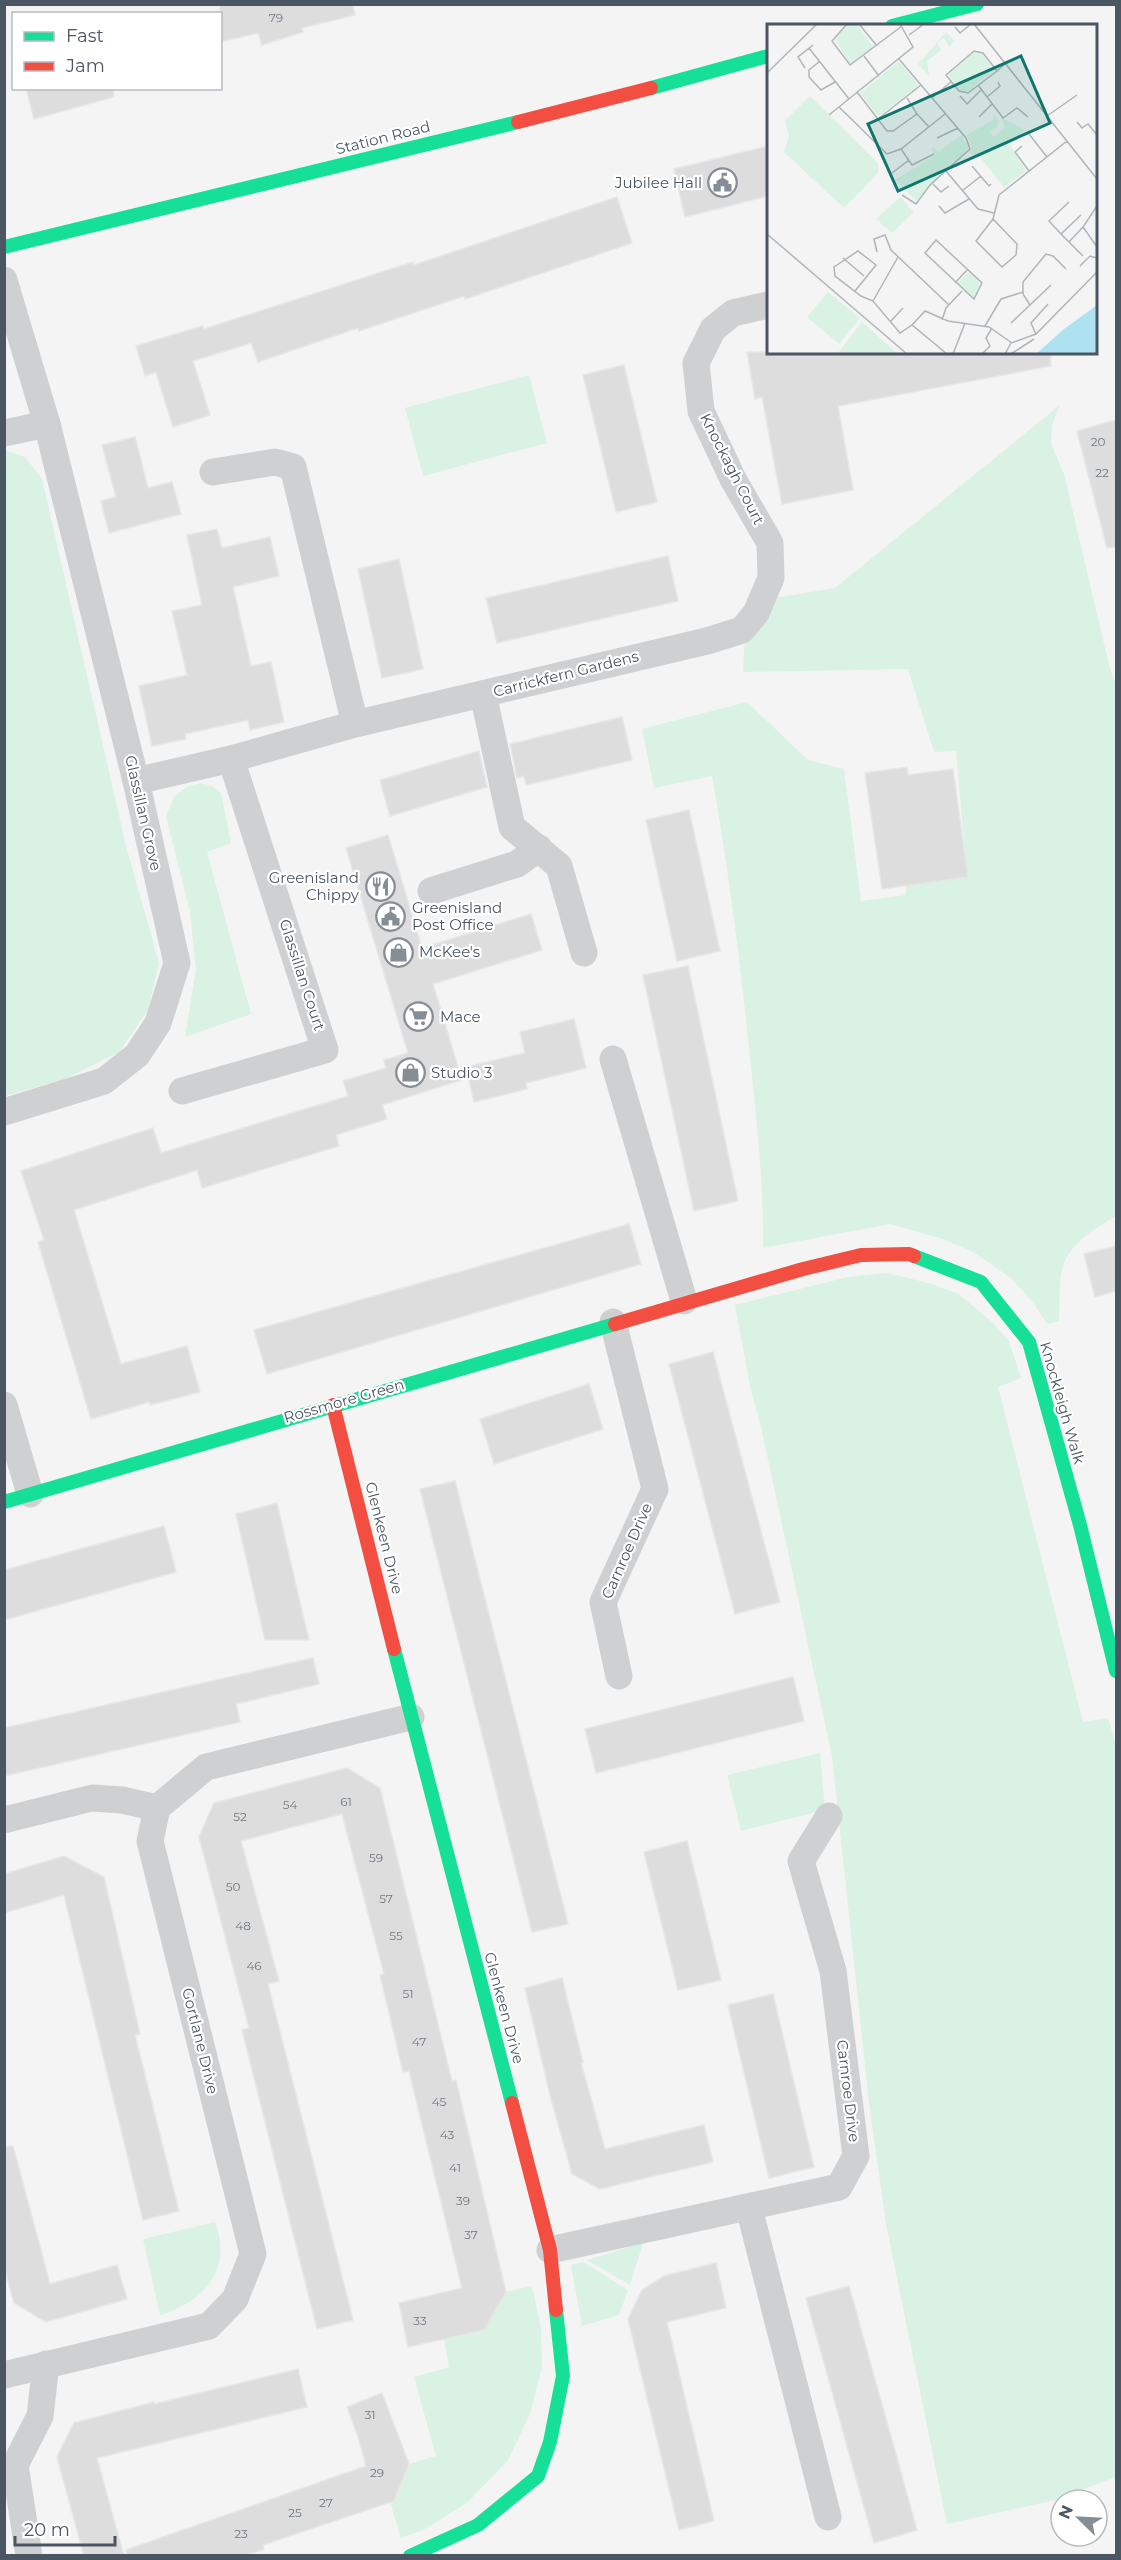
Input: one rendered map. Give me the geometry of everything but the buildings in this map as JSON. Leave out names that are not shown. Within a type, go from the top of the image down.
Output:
[{"type":"street","points":[[900,24],[977,4]]},
{"type":"street","name":"Station Road","points":[[4,247],[578,107],[767,56]]},
{"type":"street","name":"Glassillan Grove","points":[[4,280],[47,424],[136,782],[177,963],[158,1023],[137,1055],[104,1081],[4,1112]]},
{"type":"street","name":"Knockagh Court","points":[[761,600],[771,578],[770,543],[734,479],[701,411],[696,363],[713,329],[733,313],[767,304]]},
{"type":"street","points":[[4,433],[47,424]]},
{"type":"street","points":[[213,472],[275,462],[293,467],[355,724]]},
{"type":"street","name":"Carrickfern Gardens","points":[[136,782],[231,759],[355,724],[707,641],[742,630],[756,613],[761,600]]},
{"type":"street","points":[[483,694],[512,827],[559,866],[584,953]]},
{"type":"street","name":"Glassillan Court","points":[[182,1091],[325,1050],[231,759]]},
{"type":"street","points":[[431,891],[517,864],[539,848]]},
{"type":"street","points":[[613,1059],[684,1301]]},
{"type":"street","name":"Knockleigh Walk","points":[[684,1301],[861,1255],[909,1254],[981,1282],[1029,1342],[1080,1526],[1116,1671]]},
{"type":"street","name":"Rossmore Green","points":[[4,1502],[684,1301]]},
{"type":"street","name":"Carnroe Drive","points":[[613,1322],[655,1489],[603,1602],[619,1676]]},
{"type":"street","points":[[4,1405],[30,1494]]},
{"type":"street","name":"Glenkeen Drive","points":[[333,1405],[411,1717],[550,2250],[563,2376],[550,2442],[538,2476],[478,2525],[410,2556]]},
{"type":"street","points":[[4,1820],[92,1798],[122,1800],[158,1808],[206,1767],[411,1717]]},
{"type":"street","name":"Gortlane Drive","points":[[4,2375],[208,2326],[236,2299],[253,2254],[150,1841],[158,1808]]},
{"type":"street","name":"Carnroe Drive","points":[[550,2250],[839,2187],[856,2156],[833,1971],[801,1861],[829,1816]]},
{"type":"street","points":[[749,2208],[828,2517]]},
{"type":"street","points":[[29,2556],[15,2465],[40,2416],[46,2364]]},
{"type":"green space","points":[[529,375],[547,443],[423,476],[405,408]]},
{"type":"green space","points":[[1060,405],[1052,425],[1051,444],[1064,474],[1109,665],[1116,685],[1116,1216],[1084,1238],[1068,1255],[1062,1270],[1059,1321],[1047,1324],[1032,1301],[1011,1278],[973,1252],[943,1239],[890,1224],[763,1248],[760,1157],[747,1029],[739,956],[712,776],[654,788],[642,729],[747,702],[808,760],[844,769],[861,901],[906,895],[906,886],[967,877],[956,751],[934,752],[908,669],[743,672],[745,636],[774,598],[835,588]]},
{"type":"green space","points":[[5,450],[25,457],[42,479],[126,846],[159,963],[148,1010],[119,1052],[65,1079],[5,1096]]},
{"type":"green space","points":[[200,783],[212,786],[221,793],[231,843],[207,852],[251,1014],[185,1037],[196,970],[190,912],[166,816],[174,797],[187,787]]},
{"type":"green space","points":[[886,1273],[929,1283],[959,1294],[992,1322],[1009,1341],[1021,1378],[998,1387],[1083,1722],[1108,1718],[1116,1746],[1116,2477],[1087,2488],[1049,2488],[1049,2501],[947,2524],[886,2224],[869,2103],[832,1756],[761,1427],[750,1386],[735,1305],[848,1277]]},
{"type":"green space","points":[[820,1753],[825,1810],[741,1831],[727,1775]]},
{"type":"green space","points":[[215,2222],[220,2239],[220,2255],[211,2281],[190,2302],[160,2315],[143,2239]]},
{"type":"green space","points":[[643,2243],[630,2285],[587,2260]]},
{"type":"green space","points":[[583,2262],[628,2290],[619,2315],[582,2326],[571,2265]]},
{"type":"green space","points":[[532,2286],[541,2328],[542,2368],[530,2414],[508,2460],[467,2503],[423,2530],[401,2538],[390,2502],[394,2501],[409,2464],[436,2456],[414,2377],[449,2367],[444,2339],[484,2330],[506,2292]]},
{"type":"traffic: fast","points":[[900,24],[977,4]]},
{"type":"traffic: fast","points":[[651,88],[767,56]]},
{"type":"traffic: fast","points":[[4,247],[518,122]]},
{"type":"traffic: fast","points":[[914,1256],[981,1282],[1029,1342],[1080,1525],[1116,1671]]},
{"type":"traffic: fast","points":[[4,1502],[615,1324]]},
{"type":"traffic: fast","points":[[394,1649],[512,2103]]},
{"type":"traffic: fast","points":[[410,2556],[478,2525],[538,2476],[550,2442],[563,2376],[556,2310]]},
{"type":"traffic: jam","points":[[518,122],[651,88]]},
{"type":"traffic: jam","points":[[615,1324],[803,1269],[861,1255],[909,1254],[914,1256]]},
{"type":"traffic: jam","points":[[333,1405],[394,1649]]},
{"type":"traffic: jam","points":[[512,2103],[550,2250],[556,2310]]},
{"type":"place","name":"Jubilee Hall","points":[[723,183]]},
{"type":"place","name":"Greenisland Chippy","points":[[380,887]]},
{"type":"place","name":"Greenisland Post Office","points":[[391,917]]},
{"type":"place","name":"McKee's","points":[[398,952]]},
{"type":"place","name":"Mace","points":[[419,1017]]},
{"type":"place","name":"Studio 3","points":[[410,1073]]}]
